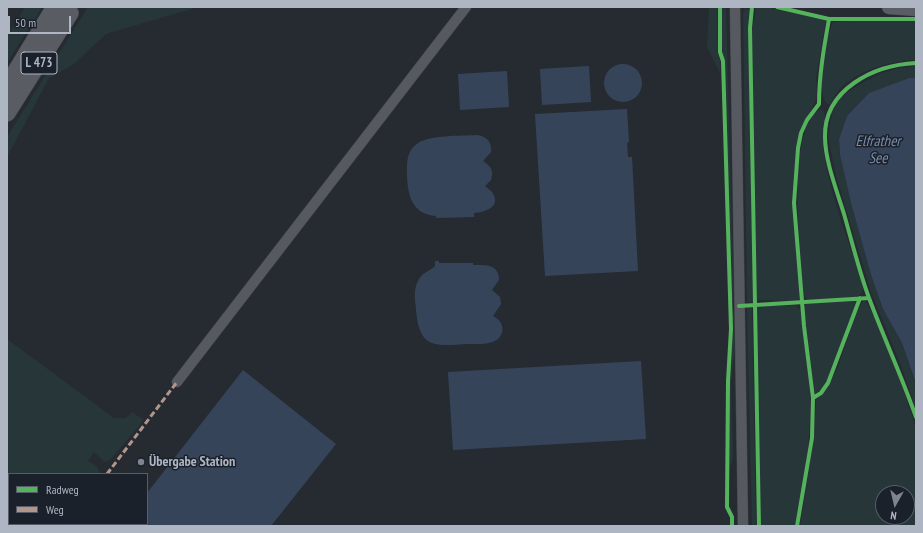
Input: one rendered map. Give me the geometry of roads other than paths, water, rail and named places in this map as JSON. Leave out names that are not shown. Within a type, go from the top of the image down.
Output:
[{"type":"highway","name":"L 473","points":[[7,86],[63,10]]},
{"type":"highway","name":"L 473","points":[[7,113],[63,10]]},
{"type":"main road","points":[[889,7],[916,9]]},
{"type":"street","points":[[177,382],[466,7]]},
{"type":"street","points":[[735,7],[743,526]]},
{"type":"water","points":[[619,64],[627,64],[634,67],[639,72],[642,83],[639,94],[634,99],[627,102],[619,102],[612,99],[607,94],[604,87],[604,79],[607,72],[612,67]]},
{"type":"water","points":[[589,66],[591,102],[542,105],[540,69]]},
{"type":"water","points":[[507,71],[509,107],[460,110],[458,74]]},
{"type":"water","name":"Elfrather See","points":[[909,78],[916,78],[916,384],[902,343],[883,309],[871,275],[851,203],[840,155],[839,139],[847,116],[869,93]]},
{"type":"water","points":[[627,109],[629,142],[627,143],[628,157],[632,157],[638,271],[545,276],[535,114]]},
{"type":"water","points":[[476,135],[486,138],[491,145],[491,152],[483,161],[492,171],[491,180],[485,186],[495,197],[494,205],[487,210],[474,213],[474,217],[436,218],[436,216],[421,212],[410,197],[407,162],[411,150],[423,140],[446,136]]},
{"type":"water","points":[[435,261],[439,261],[439,263],[473,263],[473,265],[491,266],[497,271],[499,280],[492,290],[500,297],[501,304],[493,316],[501,323],[503,330],[498,339],[484,344],[446,345],[430,342],[425,338],[421,332],[418,322],[415,290],[419,279],[422,275],[435,266]]},
{"type":"water","points":[[641,361],[646,439],[453,450],[448,372]]},
{"type":"water","points":[[243,370],[336,444],[271,526],[121,526],[148,525],[148,492]]},
{"type":"place","name":"Übergabe Station","points":[[141,462]]}]
